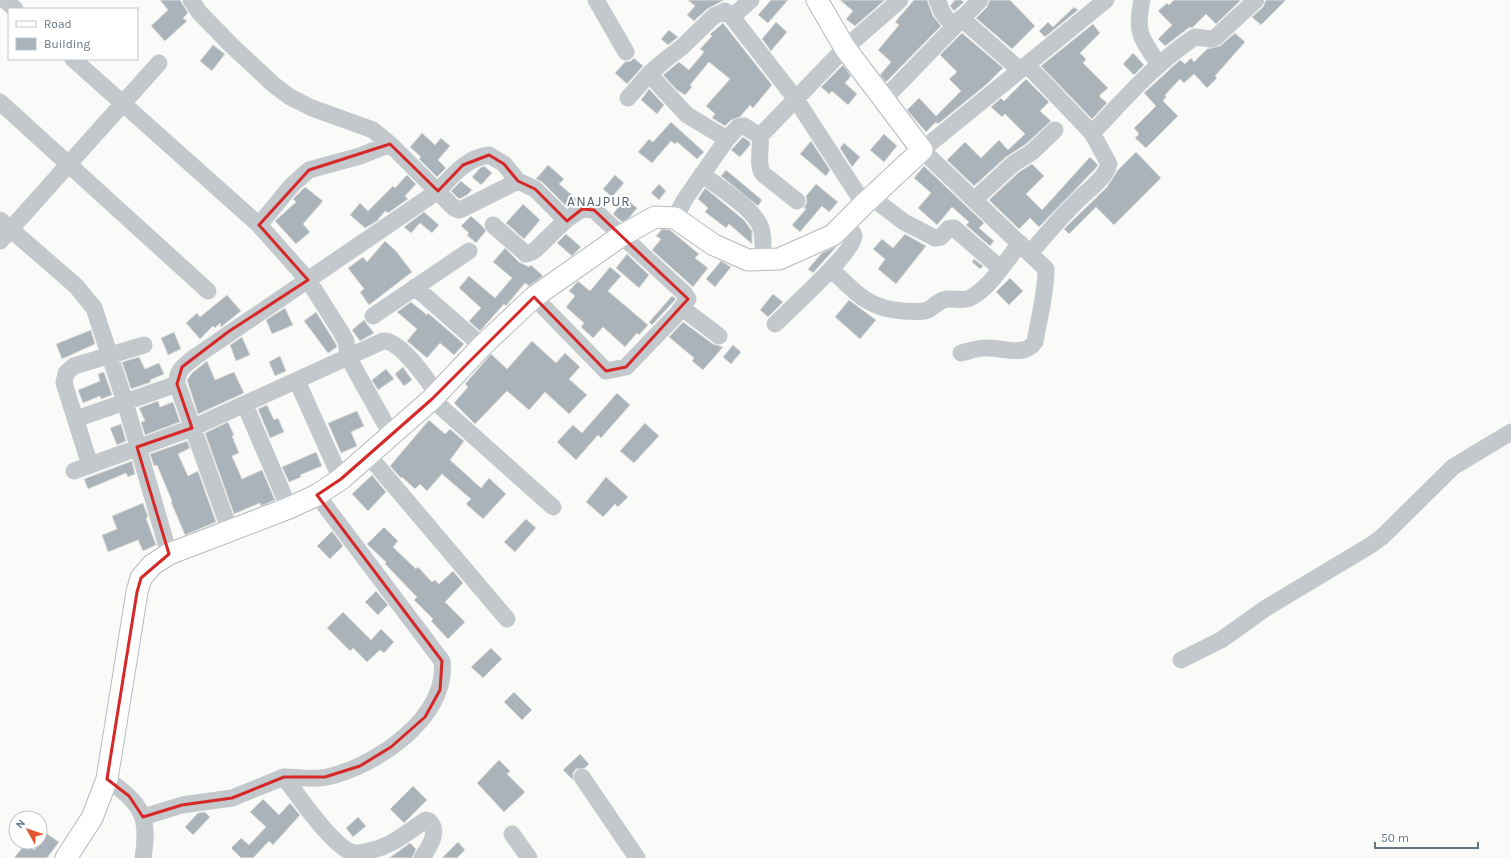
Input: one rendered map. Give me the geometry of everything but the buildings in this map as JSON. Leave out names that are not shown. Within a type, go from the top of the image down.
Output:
[{"type":"main road","points":[[66,858],[92,818],[107,779],[137,592],[141,578],[152,565],[169,554],[289,508],[317,495],[341,479],[435,396],[482,346],[534,297],[621,236],[655,217],[675,218],[714,245],[748,260],[779,259],[833,236],[868,200],[922,150],[845,48],[818,0]]},
{"type":"street","points":[[5,0],[14,8]]},
{"type":"street","points":[[191,0],[199,12],[231,45],[274,85],[290,97],[312,108],[382,137],[454,208],[459,210],[518,181]]},
{"type":"street","points":[[732,17],[751,0]]},
{"type":"street","points":[[760,136],[795,98],[845,48],[900,0]]},
{"type":"street","points":[[831,269],[862,297],[876,307],[886,310],[916,312],[927,310],[942,300],[950,298],[969,298],[981,291],[1000,268],[1025,248],[1108,170],[1109,164],[1092,133],[1023,67],[958,22],[945,16],[942,11],[942,7],[937,0]]},
{"type":"street","points":[[961,353],[987,347],[1020,351],[1032,346],[1035,342],[1042,312],[1046,284],[1046,269],[922,150],[1106,0]]},
{"type":"street","points":[[1142,0],[1138,18],[1140,35],[1159,65]]},
{"type":"street","points":[[1092,133],[1159,65],[1195,37],[1211,39],[1216,37],[1256,0]]},
{"type":"street","points":[[884,99],[926,57],[978,1]]},
{"type":"street","points":[[603,2],[626,52]]},
{"type":"street","points":[[628,98],[648,74],[714,16],[725,11],[732,17],[795,98],[868,200],[904,222],[935,238],[941,237],[948,229],[954,228],[1000,268]]},
{"type":"street","points":[[74,60],[259,225],[308,280],[344,337],[348,357],[391,434]]},
{"type":"street","points":[[159,63],[67,164],[3,230],[85,295],[94,308],[125,402],[169,554]]},
{"type":"street","points":[[648,74],[687,115],[727,139]]},
{"type":"street","points":[[0,102],[208,291]]},
{"type":"street","points":[[675,218],[685,199],[727,139],[738,128],[744,126],[760,136],[762,145],[760,169],[763,174],[797,201]]},
{"type":"street","points":[[974,200],[1012,164],[1032,152],[1054,130]]},
{"type":"street","points":[[259,225],[292,185],[309,170],[360,156],[382,137]]},
{"type":"street","points":[[230,531],[177,384],[176,377],[180,369],[228,332],[308,280],[438,191],[463,165],[481,156],[488,155],[504,164],[518,181],[535,189],[566,220]]},
{"type":"street","points":[[702,174],[744,206],[756,219],[761,228],[763,260]]},
{"type":"street","points":[[493,225],[526,254],[534,251],[566,220],[582,209],[590,208],[594,210],[685,294],[688,299],[682,308],[626,367],[606,371],[534,297]]},
{"type":"street","points":[[775,324],[831,269],[853,242],[854,235],[852,231],[844,224]]},
{"type":"street","points":[[373,316],[469,251]]},
{"type":"street","points":[[415,288],[482,346]]},
{"type":"street","points":[[682,308],[719,336]]},
{"type":"street","points":[[74,471],[192,428],[297,381],[373,344],[389,341],[401,349],[435,396],[552,507]]},
{"type":"street","points":[[90,465],[64,383],[66,373],[74,366],[144,345]]},
{"type":"street","points":[[297,381],[341,479]]},
{"type":"street","points":[[76,419],[177,384]]},
{"type":"street","points":[[245,405],[289,508]]},
{"type":"street","points":[[1181,660],[1221,640],[1266,608],[1371,546],[1453,467],[1511,432]]},
{"type":"street","points":[[368,455],[507,620]]},
{"type":"street","points":[[143,817],[182,805],[232,798],[284,778],[325,777],[360,766],[391,747],[425,717],[440,690],[444,674],[442,661],[317,495]]},
{"type":"street","points":[[582,777],[637,858]]},
{"type":"street","points":[[284,778],[328,834],[344,849],[355,854],[373,850],[392,842],[405,836],[426,820],[429,821],[434,828],[434,837],[422,858]]},
{"type":"street","points":[[107,779],[129,796],[141,811],[146,825],[143,858]]},
{"type":"street","points":[[512,834],[529,858]]},
{"type":"highlighted area","points":[[390,144],[438,191],[463,165],[489,155],[504,164],[518,181],[535,189],[567,221],[582,209],[594,210],[688,299],[626,367],[606,371],[534,297],[432,399],[341,479],[317,495],[442,661],[440,690],[425,717],[391,747],[360,766],[325,777],[284,777],[232,798],[182,805],[143,817],[129,796],[107,779],[137,592],[141,578],[169,554],[137,447],[192,428],[177,384],[182,367],[228,332],[308,280],[259,225],[309,170]]},
{"type":"district","name":"ANAJPUR","points":[[599,201]]}]
